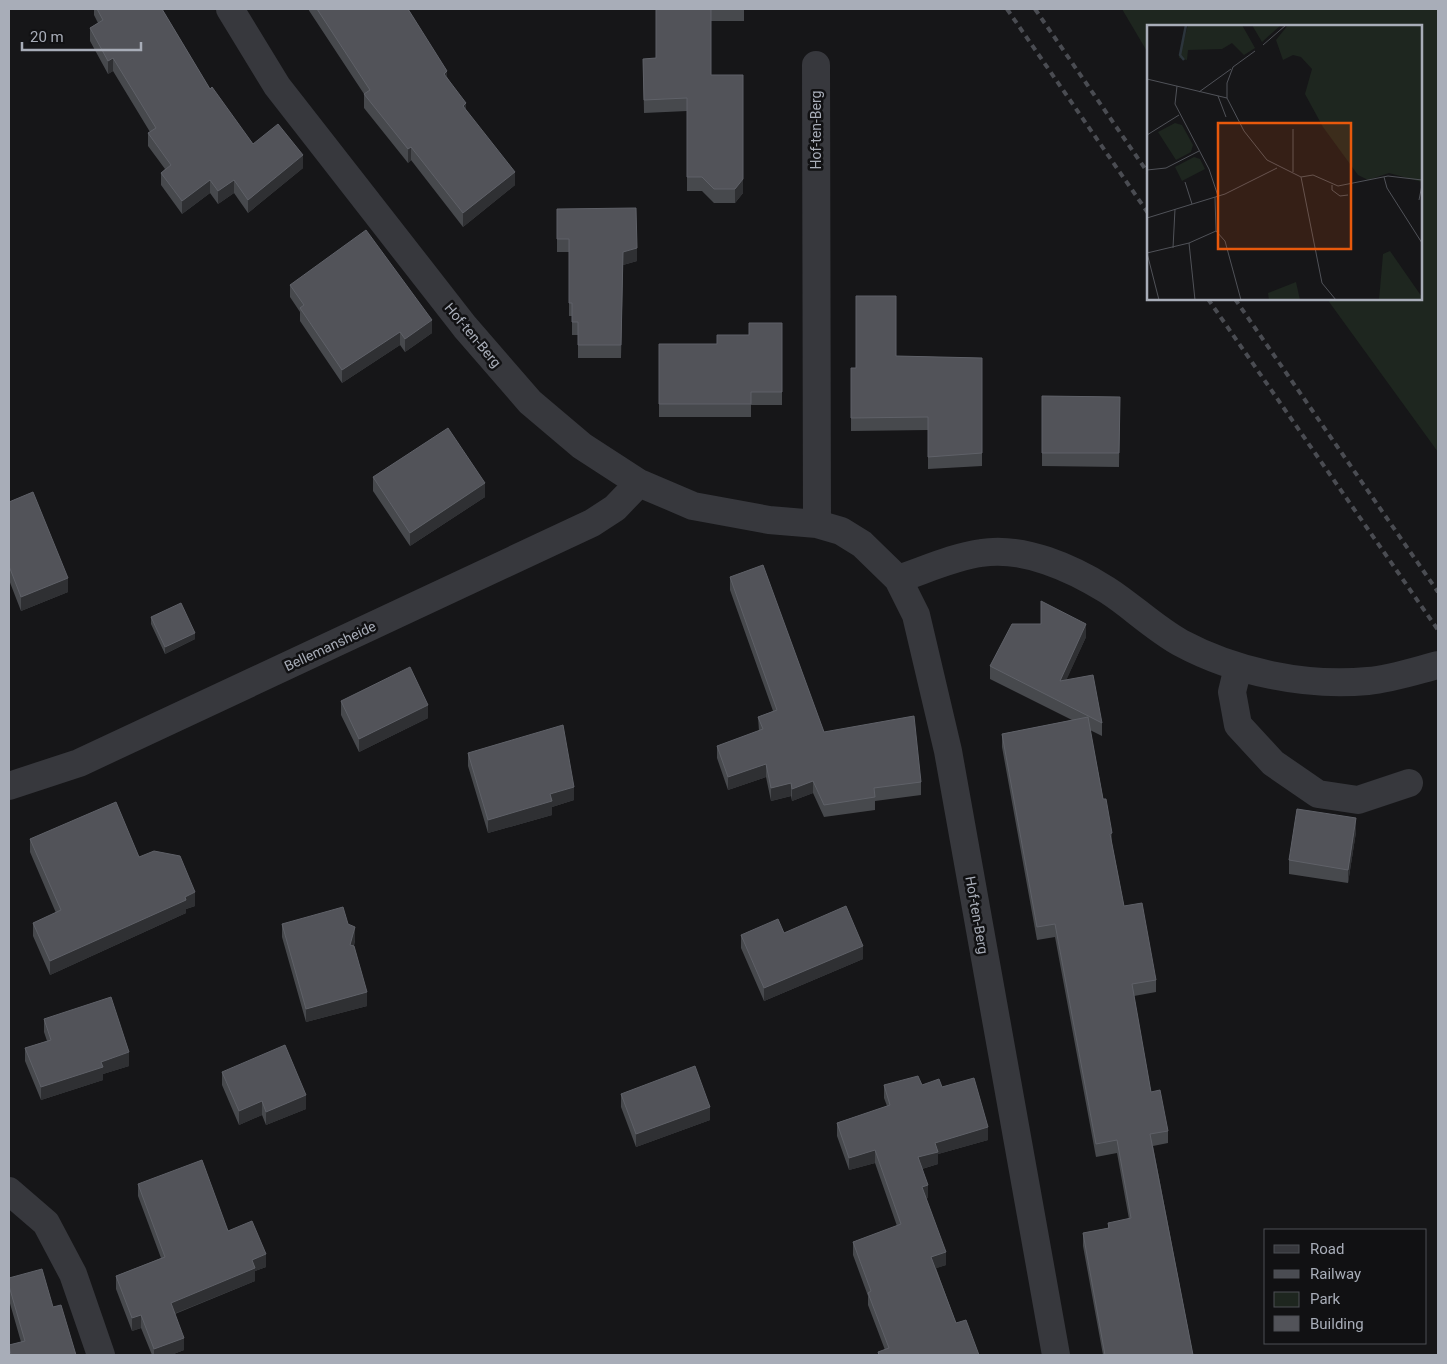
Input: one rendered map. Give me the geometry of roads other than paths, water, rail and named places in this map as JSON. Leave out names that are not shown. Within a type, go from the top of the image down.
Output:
[{"type":"street","name":"Hof-ten-Berg","points":[[230,9],[276,86],[465,327],[530,402],[582,446],[639,483],[693,506],[769,520],[817,524],[841,531],[862,544],[898,579],[916,615],[948,751],[1056,1355]]},
{"type":"street","name":"Hof-ten-Berg","points":[[816,65],[817,524]]},
{"type":"street","name":"Bellemansheide","points":[[9,786],[79,764],[592,523],[615,508],[639,483]]},
{"type":"street","points":[[898,579],[961,557],[982,552],[1003,552],[1031,557],[1077,573],[1108,590],[1181,643],[1238,666],[1298,680],[1368,681],[1438,666]]},
{"type":"street","points":[[1238,666],[1232,692],[1238,725],[1273,763],[1318,794],[1358,800],[1410,783]]},
{"type":"street","points":[[9,1191],[46,1224],[73,1274],[101,1355]]},
{"type":"railway","points":[[1007,9],[1147,212]]},
{"type":"railway","points":[[1035,9],[1147,172]]},
{"type":"railway","points":[[1209,300],[1438,630]]},
{"type":"railway","points":[[1236,300],[1438,592]]}]
